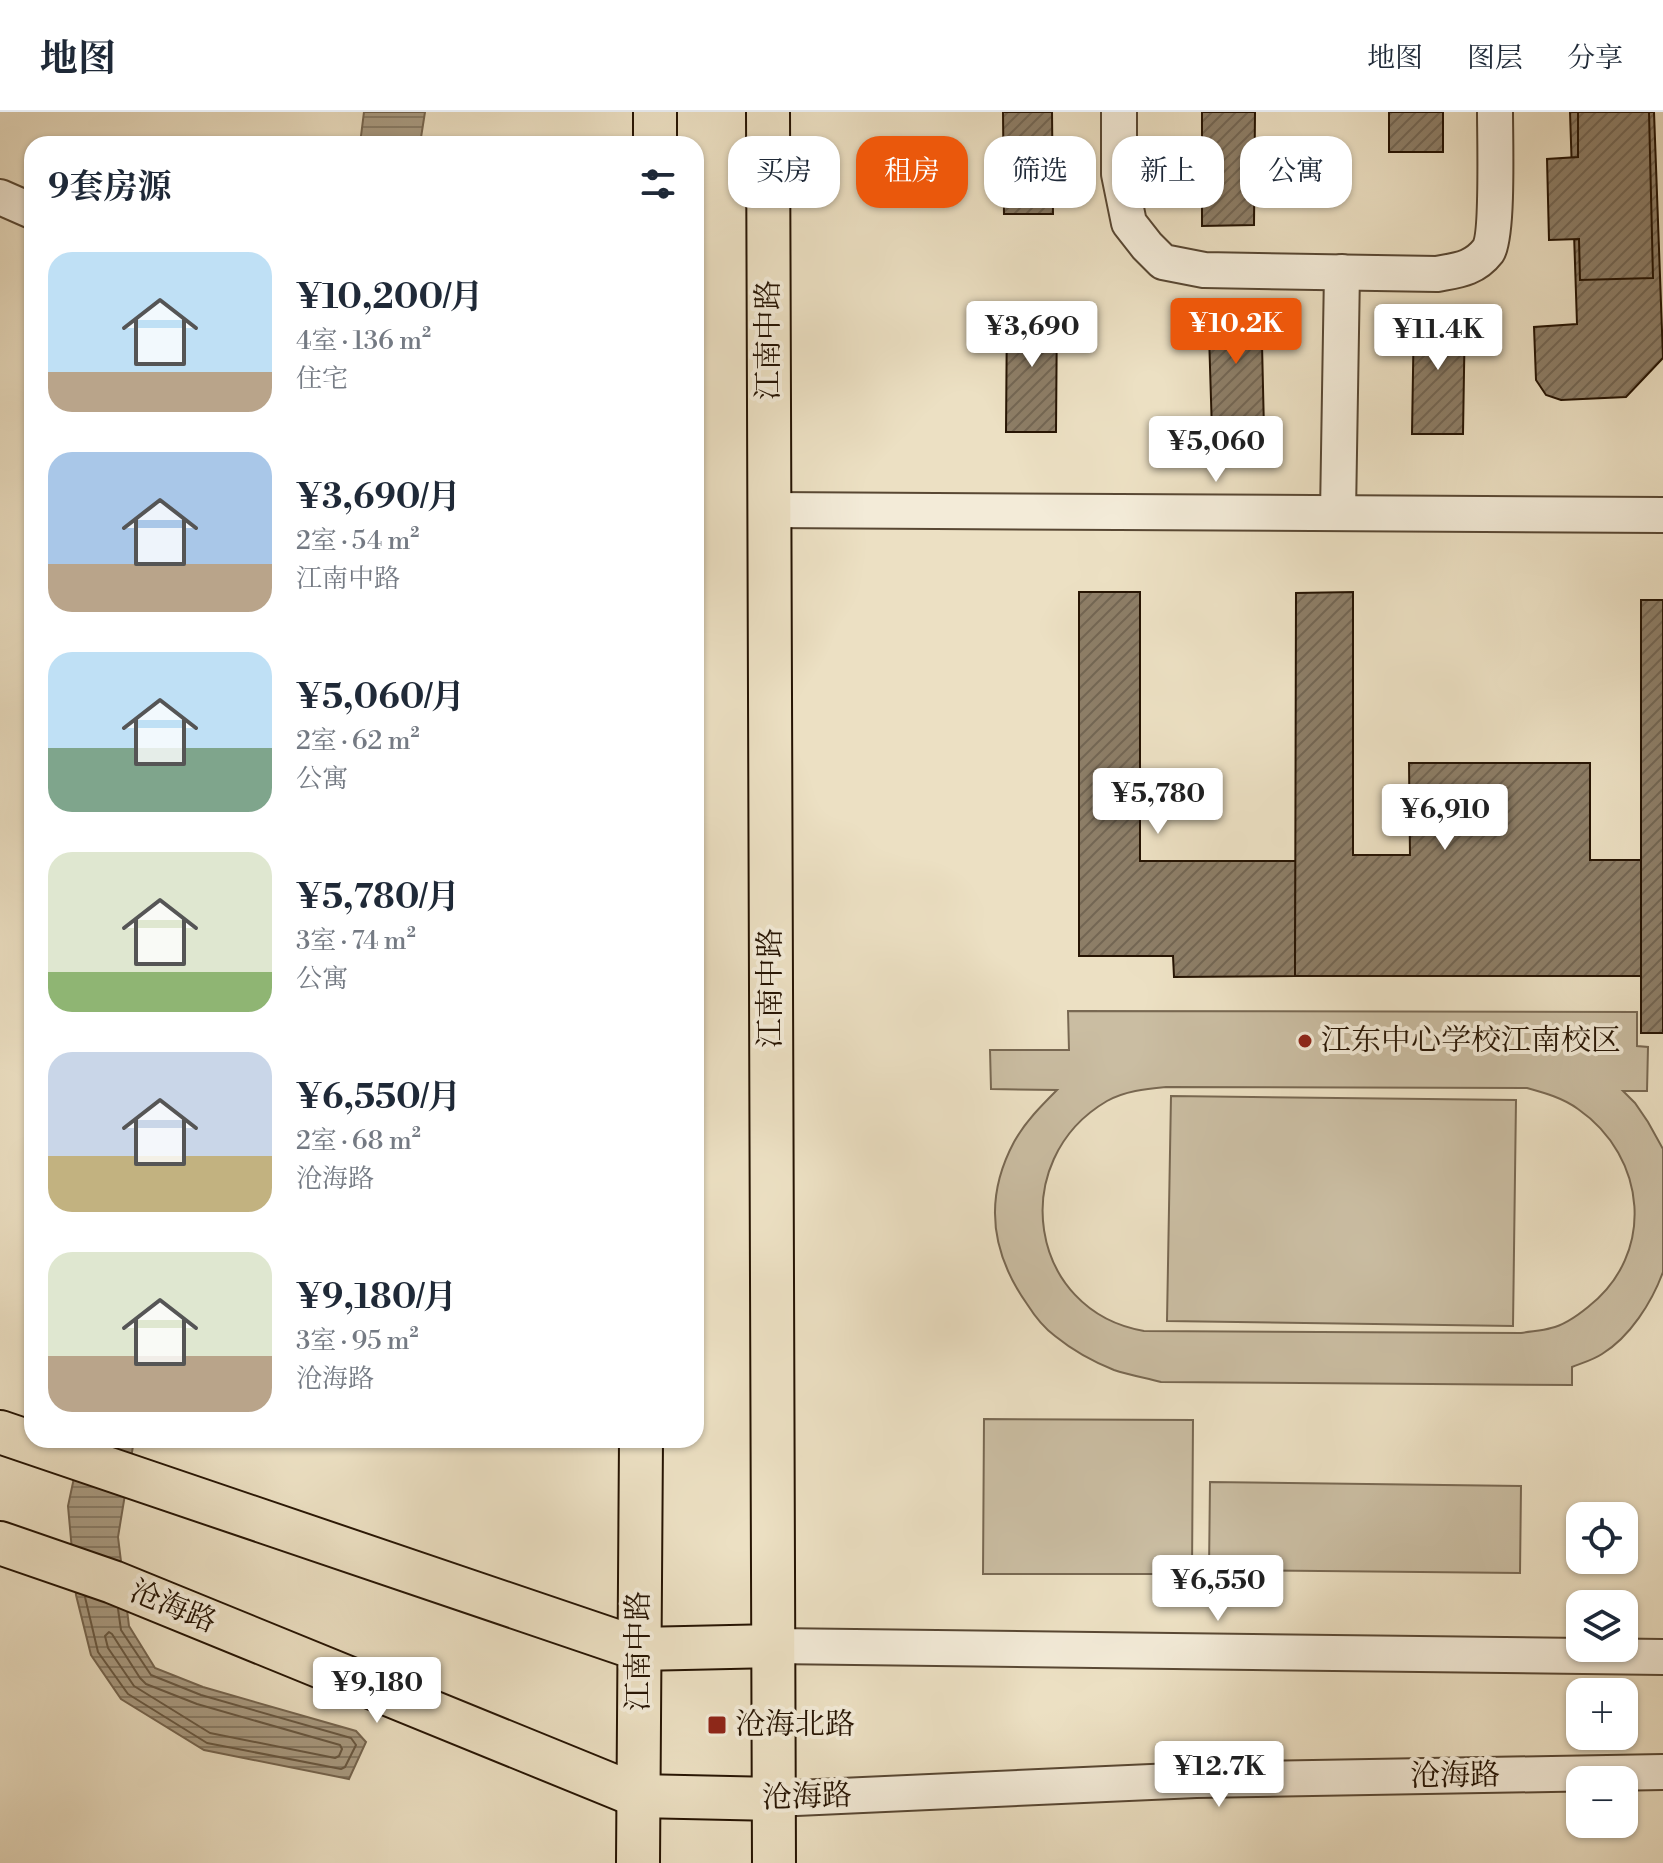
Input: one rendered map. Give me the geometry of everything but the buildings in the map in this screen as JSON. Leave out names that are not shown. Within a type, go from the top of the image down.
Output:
[{"type":"main road","points":[[655,112],[655,136]]},
{"type":"main road","name":"江南中路","points":[[768,112],[774,1863]]},
{"type":"main road","points":[[0,1432],[24,1440]]},
{"type":"main road","points":[[47,1448],[639,1649],[773,1646]]},
{"type":"main road","name":"江南中路","points":[[638,1863],[641,1448]]},
{"type":"main road","name":"沧海路","points":[[0,1543],[113,1582],[638,1796],[774,1799]]},
{"type":"street","points":[[1119,112],[1119,174],[1129,223],[1163,262],[1204,270],[1437,274],[1471,268],[1490,249],[1494,224],[1495,112]]},
{"type":"street","points":[[0,197],[24,208]]},
{"type":"street","points":[[1338,513],[1342,272]]},
{"type":"street","points":[[770,510],[1663,515]]},
{"type":"street","points":[[773,1646],[1663,1657]]},
{"type":"street","name":"沧海路","points":[[774,1799],[1196,1780],[1663,1772]]},
{"type":"shaded area","points":[[1068,1011],[1637,1012],[1637,1046],[1648,1047],[1647,1091],[1623,1091],[1635,1103],[1663,1149],[1663,1272],[1646,1307],[1622,1338],[1599,1356],[1572,1367],[1572,1385],[1161,1382],[1114,1370],[1068,1346],[1040,1321],[1015,1285],[999,1245],[996,1225],[995,1204],[1004,1163],[1023,1128],[1057,1090],[991,1089],[990,1050],[1069,1050]],"holes":[[[1166,1087],[1527,1088],[1566,1102],[1601,1129],[1618,1153],[1629,1179],[1634,1206],[1633,1234],[1625,1260],[1610,1285],[1580,1314],[1556,1327],[1521,1333],[1144,1331],[1105,1318],[1075,1295],[1055,1265],[1044,1231],[1044,1194],[1054,1159],[1075,1127],[1107,1101],[1121,1095]]]},
{"type":"shaded area","points":[[1171,1096],[1516,1100],[1513,1326],[1167,1321]]},
{"type":"shaded area","points":[[984,1419],[1193,1420],[1192,1574],[983,1574]]},
{"type":"shaded area","points":[[1210,1482],[1521,1486],[1520,1573],[1209,1570]]},
{"type":"water","points":[[364,112],[425,112],[421,136],[361,136]]},
{"type":"water","points":[[80,1448],[133,1448],[118,1537],[129,1626],[155,1668],[203,1687],[356,1731],[366,1742],[349,1779],[204,1750],[121,1699],[91,1655],[76,1595],[68,1506]]},
{"type":"place","name":"江东中心学校江南校区","points":[[1305,1041]]},
{"type":"place","name":"沧海北路","points":[[717,1725]]}]
